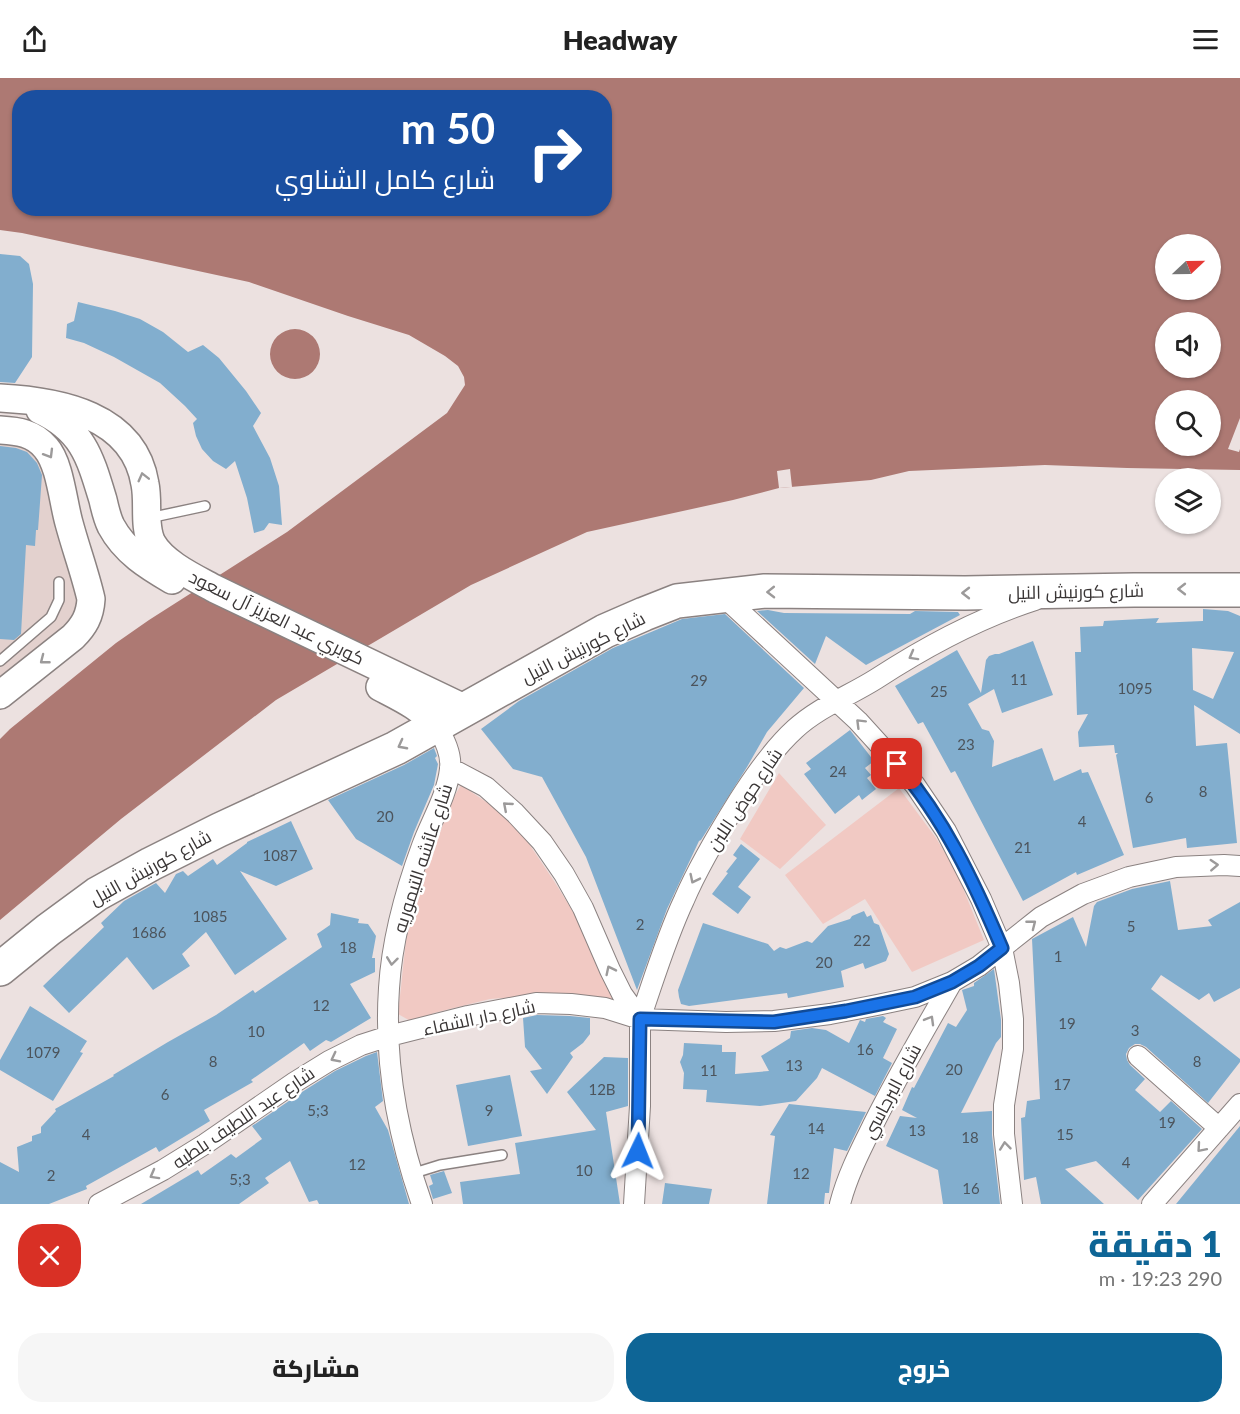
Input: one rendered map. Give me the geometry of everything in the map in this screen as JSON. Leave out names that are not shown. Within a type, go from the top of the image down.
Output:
[{"type":"highway","name":"شارع كورنيش النيل","points":[[3,972],[48,930],[97,894],[219,830],[345,772],[437,726],[604,632],[677,601],[765,591],[965,593],[1240,590]]},
{"type":"main road","name":"كوبري عبد العزيز آل سعود","points":[[0,398],[59,406],[102,421],[123,438],[132,448],[143,473],[146,487],[148,532],[153,544],[173,572]]},
{"type":"main road","name":"كوبري عبد العزيز آل سعود","points":[[0,404],[26,406],[40,410],[60,421],[77,437],[92,464],[110,524],[121,541],[146,564],[215,589],[407,691],[466,709]]},
{"type":"main road","points":[[77,437],[81,427],[91,421],[102,421]]},
{"type":"main road","points":[[0,430],[22,432],[35,438],[47,448],[56,466],[69,524],[91,599],[90,612],[80,630],[0,695]]},
{"type":"main road","points":[[110,524],[123,529],[147,519]]},
{"type":"main road","name":"كوبري عبد العزيز آل سعود","points":[[407,691],[437,726]]},
{"type":"street","name":"شارع حوض اللبن","points":[[634,1204],[639,1117],[640,1019],[667,940],[684,900],[724,823],[748,787],[774,752],[808,718],[966,628],[1020,605],[1063,591]]},
{"type":"street","points":[[723,596],[878,742],[931,807],[959,855],[1002,948],[1009,983],[1013,1019],[1013,1049],[1004,1105],[1004,1134],[1012,1204]]},
{"type":"street","name":"شارع عائشه التيموريه","points":[[422,1204],[411,1174],[394,1093],[389,1036],[389,989],[395,936],[401,911],[422,844],[445,791],[450,768],[445,739],[437,726]]},
{"type":"street","points":[[450,768],[486,788],[515,813],[542,842],[569,882],[622,994],[640,1019]]},
{"type":"street","name":"شارع دار الشفاء","points":[[389,1036],[468,1016],[536,1003],[605,1008],[640,1019],[774,1022],[830,1014],[915,997],[952,982],[979,966],[1041,917],[1083,894],[1129,877],[1176,867],[1240,866]]},
{"type":"street","name":"شارع البرجاسي","points":[[840,1204],[858,1155],[873,1124],[952,982]]},
{"type":"street","name":"شارع عبد اللطيف بلطيه","points":[[99,1204],[206,1144],[329,1061],[361,1045],[389,1036]]},
{"type":"street","points":[[1138,1056],[1219,1128]]},
{"type":"street","points":[[1152,1204],[1240,1104]]},
{"type":"lane","points":[[147,519],[205,506]]},
{"type":"lane","points":[[0,661],[51,617],[59,600],[59,582]]},
{"type":"lane","points":[[411,1174],[440,1165],[502,1155]]},
{"type":"shaded area","points":[[0,78],[1240,78],[1240,470],[1045,465],[909,471],[871,480],[779,488],[587,532],[471,585],[276,700],[121,819],[0,920],[0,739],[116,643],[287,532],[447,413],[465,385],[464,377],[458,366],[409,335],[249,282],[0,230]]},
{"type":"shaded area","points":[[295,329],[309,333],[316,340],[320,354],[316,368],[309,375],[295,379],[281,375],[274,368],[270,354],[274,340],[281,333]]},
{"type":"shaded area","points":[[0,438],[39,448],[80,598],[73,622],[0,680]]},
{"type":"shaded area","points":[[779,773],[826,825],[780,869],[740,839]]},
{"type":"shaded area","points":[[461,785],[504,814],[519,829],[577,918],[619,1004],[527,996],[490,999],[434,1013],[414,1023],[398,1014],[412,902],[422,867],[436,832]]},
{"type":"shaded area","points":[[899,788],[936,838],[956,871],[984,940],[912,972],[865,899],[823,924],[785,875]]},
{"type":"pier","points":[[1240,418],[1240,449],[1239,452],[1228,449]]},
{"type":"pier","points":[[790,469],[792,487],[779,488],[777,471]]},
{"type":"building","points":[[0,254],[20,256],[29,264],[33,284],[32,357],[15,383],[0,382]]},
{"type":"building","points":[[78,302],[140,319],[163,332],[188,352],[203,345],[219,358],[261,413],[253,426],[270,458],[279,486],[282,525],[269,523],[264,530],[254,533],[247,498],[235,461],[226,469],[213,461],[202,449],[196,436],[193,423],[197,419],[160,383],[114,357],[84,343],[66,338],[67,324],[74,321]]},
{"type":"building","points":[[0,446],[27,452],[37,463],[42,475],[35,546],[26,545],[21,634],[14,640],[0,639]]},
{"type":"building","points":[[1203,609],[1228,611],[1240,616],[1240,734],[1194,705],[1196,746],[1227,743],[1237,843],[1187,848],[1186,838],[1133,848],[1116,755],[1118,753],[1115,753],[1114,745],[1079,747],[1078,732],[1088,714],[1077,715],[1075,652],[1081,652],[1080,627],[1103,626],[1104,621],[1159,618],[1156,623],[1203,621]],"holes":[[[1192,648],[1234,652],[1213,699],[1193,690]]]},
{"type":"building","points":[[768,610],[784,613],[958,612],[960,615],[866,665],[826,636],[815,664],[757,611]]},
{"type":"building","points":[[725,614],[804,688],[767,732],[699,841],[667,909],[637,990],[586,857],[542,777],[513,769],[481,729],[519,701],[613,648],[682,619]]},
{"type":"building","points":[[1033,641],[1053,695],[1002,713],[994,689],[968,704],[982,729],[989,731],[994,741],[992,767],[1042,748],[1054,781],[1081,769],[1082,773],[1088,772],[1124,855],[1077,875],[1076,872],[1023,901],[955,771],[951,773],[923,722],[918,724],[895,686],[957,650],[981,693],[986,660],[989,656]]},
{"type":"building","points":[[850,730],[874,761],[865,768],[871,775],[867,778],[876,789],[862,800],[859,795],[835,814],[804,774],[811,769],[806,763]]},
{"type":"building","points":[[434,748],[438,764],[434,785],[402,866],[356,839],[328,800],[404,765]]},
{"type":"building","points":[[291,821],[313,869],[276,886],[240,871],[287,939],[235,975],[206,932],[182,954],[190,966],[153,990],[127,957],[69,1013],[43,986],[104,927],[101,923],[124,901],[156,883],[165,893],[176,874],[183,871],[188,876],[213,859],[217,865],[247,842]]},
{"type":"building","points":[[741,844],[760,859],[738,887],[751,897],[738,914],[712,894],[737,858],[733,855]]},
{"type":"building","points":[[1170,881],[1178,930],[1212,926],[1208,920],[1240,902],[1240,988],[1214,1002],[1209,993],[1199,1000],[1161,975],[1151,989],[1240,1059],[1240,1062],[1208,1103],[1146,1047],[1135,1044],[1129,1048],[1126,1054],[1127,1060],[1145,1079],[1135,1090],[1160,1112],[1171,1101],[1202,1129],[1138,1200],[1096,1161],[1065,1169],[1104,1204],[1041,1204],[1036,1177],[1024,1180],[1021,1118],[1025,1117],[1027,1101],[1040,1099],[1032,939],[1073,917],[1086,947],[1094,906],[1097,902],[1132,889]]},
{"type":"building","points":[[864,911],[867,917],[871,915],[874,923],[879,925],[889,954],[886,961],[865,969],[863,963],[841,971],[844,987],[788,998],[787,993],[689,1006],[681,1004],[678,990],[703,923],[768,944],[774,951],[780,947],[786,949],[807,941],[812,943],[828,926],[850,919]]},
{"type":"building","points":[[331,913],[359,919],[358,923],[368,924],[376,936],[372,958],[375,958],[375,972],[350,984],[371,1018],[331,1042],[326,1040],[310,1051],[304,1043],[251,1080],[253,1082],[204,1110],[210,1121],[159,1152],[156,1147],[86,1186],[87,1189],[49,1204],[0,1204],[0,1162],[19,1172],[17,1147],[32,1141],[32,1136],[41,1133],[41,1127],[56,1111],[55,1109],[216,1015],[253,990],[255,993],[322,947],[317,934],[330,925]]},
{"type":"building","points":[[994,969],[1001,1037],[961,1113],[992,1111],[992,1135],[1000,1204],[943,1204],[938,1170],[886,1146],[900,1116],[917,1118],[902,1110],[912,1087],[914,1088],[948,1023],[956,1027],[967,1010],[962,990],[974,986],[974,983]]},
{"type":"building","points":[[30,1006],[87,1041],[80,1052],[83,1053],[53,1101],[0,1070],[0,1060]]},
{"type":"building","points":[[537,1015],[590,1018],[590,1034],[570,1053],[573,1057],[547,1094],[530,1071],[542,1069],[525,1047],[523,1018]]},
{"type":"building","points":[[883,1016],[886,1018],[883,1022],[897,1029],[883,1058],[892,1063],[875,1096],[822,1068],[817,1078],[796,1101],[760,1106],[706,1102],[707,1090],[683,1089],[684,1073],[680,1062],[684,1043],[722,1045],[722,1052],[736,1052],[735,1074],[769,1071],[761,1056],[790,1038],[791,1031],[812,1028],[826,1030],[849,1043],[860,1020],[865,1022],[866,1019]]},
{"type":"building","points":[[377,1052],[383,1101],[375,1107],[388,1130],[409,1204],[319,1204],[317,1200],[309,1202],[290,1161],[265,1178],[269,1183],[239,1204],[141,1204],[198,1170],[201,1175],[231,1154],[236,1158],[262,1139],[252,1126],[335,1071]]},
{"type":"building","points":[[604,1057],[628,1058],[628,1106],[606,1112],[620,1204],[463,1204],[460,1182],[520,1174],[515,1143],[596,1130],[567,1092]]},
{"type":"building","points":[[510,1075],[522,1136],[468,1146],[456,1085]]},
{"type":"building","points":[[789,1104],[866,1112],[847,1151],[834,1148],[829,1193],[825,1193],[824,1204],[767,1204],[775,1136],[770,1135]]},
{"type":"building","points":[[1240,1126],[1240,1204],[1176,1204]]},
{"type":"building","points":[[444,1171],[452,1193],[433,1199],[429,1186],[433,1184],[430,1175]]},
{"type":"building","points":[[665,1183],[712,1189],[709,1204],[662,1204]]},
{"type":"route","points":[[638,1151],[640,1019],[774,1022],[846,1011],[915,997],[952,982],[979,966],[1002,948],[981,899],[946,831],[915,785],[897,764]]}]
